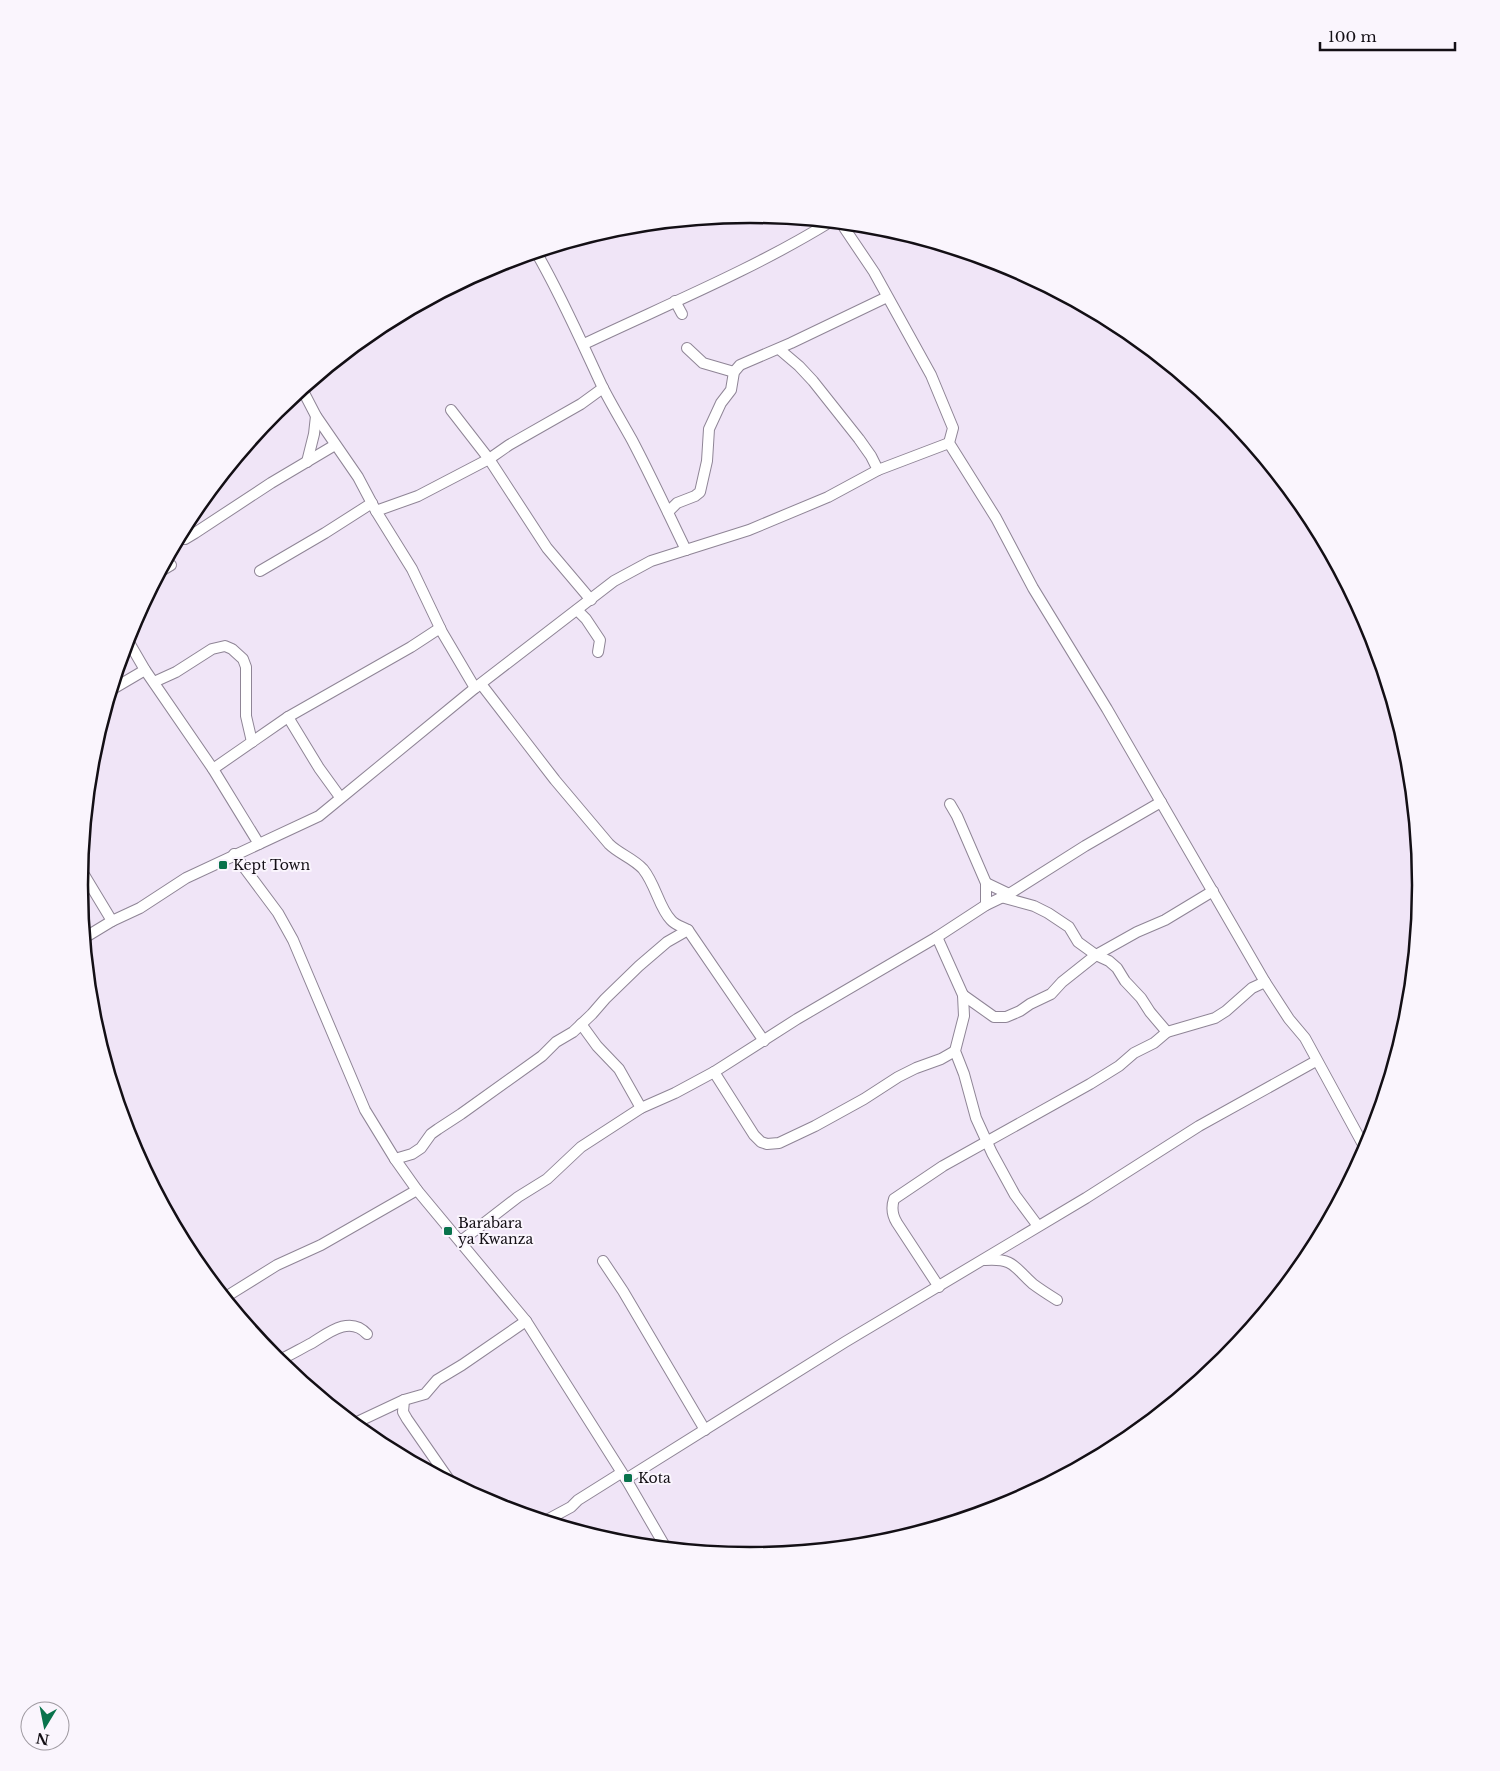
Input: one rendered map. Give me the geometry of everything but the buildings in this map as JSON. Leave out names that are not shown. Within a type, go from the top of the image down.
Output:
[{"type":"street","points":[[584,344],[675,302],[792,244],[821,227]]},
{"type":"street","points":[[846,231],[874,272],[931,375],[953,428],[949,443],[993,514],[1033,588],[1266,982],[1289,1019],[1305,1038],[1361,1141]]},
{"type":"street","points":[[539,257],[584,344],[603,388],[622,421],[686,550]]},
{"type":"street","points":[[668,512],[677,504],[700,492],[706,468],[709,429],[721,403],[731,390],[734,372],[740,365],[779,349],[887,297]]},
{"type":"street","points":[[675,302],[682,314]]},
{"type":"street","points":[[686,348],[703,363],[734,372]]},
{"type":"street","points":[[779,349],[813,381],[859,438],[878,470]]},
{"type":"street","points":[[260,570],[374,507],[418,496],[489,459],[509,445],[581,404],[603,388]]},
{"type":"street","points":[[305,395],[316,416],[358,477],[412,569],[440,628],[478,686],[609,844],[638,864],[644,871],[672,922],[688,930],[764,1041]]},
{"type":"street","points":[[451,410],[489,459],[547,548],[590,600]]},
{"type":"street","points":[[307,462],[316,416]]},
{"type":"street","points":[[90,935],[140,908],[186,878],[319,816],[478,686],[614,580],[651,561],[749,530],[828,497],[878,470],[949,443]]},
{"type":"street","points":[[186,539],[271,483],[335,445]]},
{"type":"street","points":[[577,610],[600,640],[598,652]]},
{"type":"street","points":[[214,769],[288,717],[411,647],[440,628]]},
{"type":"street","points":[[154,682],[176,672],[212,649],[225,646],[232,649],[243,659],[246,667],[246,716],[252,742]]},
{"type":"street","points":[[132,648],[145,670],[214,769],[259,844]]},
{"type":"street","points":[[119,685],[145,670]]},
{"type":"street","points":[[288,717],[319,768],[340,797]]},
{"type":"street","points":[[461,1240],[518,1197],[547,1179],[581,1147],[641,1108],[714,1072],[797,1019],[937,937],[1084,846],[1161,802]]},
{"type":"street","points":[[950,804],[986,883],[986,905]]},
{"type":"street","points":[[234,854],[278,914],[292,940],[365,1110],[395,1159],[417,1190],[461,1240],[476,1262],[506,1294],[526,1321],[662,1542]]},
{"type":"street","points":[[88,882],[112,922]]},
{"type":"street","points":[[986,883],[1005,896],[1048,912],[1069,927],[1078,942],[1096,956],[1109,961],[1117,968],[1125,981],[1141,998],[1167,1032]]},
{"type":"street","points":[[963,995],[994,1016],[1006,1017],[1020,1012],[1030,1004],[1051,994],[1062,982],[1096,956],[1136,932],[1165,920],[1213,892]]},
{"type":"street","points":[[395,1159],[412,1154],[420,1148],[431,1134],[542,1056],[556,1042],[573,1032],[639,966],[667,942],[688,930]]},
{"type":"street","points":[[937,937],[963,995],[964,1016],[955,1051],[964,1074],[976,1118],[1015,1195],[1038,1226]]},
{"type":"street","points":[[939,1287],[892,1215],[894,1199],[943,1166],[1090,1084],[1119,1066],[1134,1053],[1154,1043],[1167,1032],[1215,1018],[1252,988],[1266,982]]},
{"type":"street","points":[[580,1024],[597,1046],[619,1069],[641,1108]]},
{"type":"street","points":[[714,1072],[754,1135],[761,1142],[767,1144],[779,1143],[864,1099],[898,1076],[942,1059],[955,1051]]},
{"type":"street","points":[[552,1517],[571,1507],[578,1500],[705,1430],[845,1342],[1086,1198],[1199,1126],[1316,1061]]},
{"type":"street","points":[[229,1295],[277,1265],[321,1245],[417,1190]]},
{"type":"street","points":[[982,1261],[998,1259],[1009,1263],[1018,1268],[1032,1282],[1057,1300]]},
{"type":"street","points":[[603,1262],[623,1291],[705,1430]]},
{"type":"street","points":[[360,1421],[404,1400],[424,1394],[437,1380],[526,1321]]},
{"type":"street","points":[[285,1357],[339,1327],[356,1326],[362,1328],[367,1334]]},
{"type":"street","points":[[404,1400],[403,1412],[444,1473]]},
{"type":"place","name":"Kept Town","points":[[223,865]]},
{"type":"place","name":"Barabara ya Kwanza","points":[[448,1231]]},
{"type":"place","name":"Kota","points":[[628,1478]]}]
